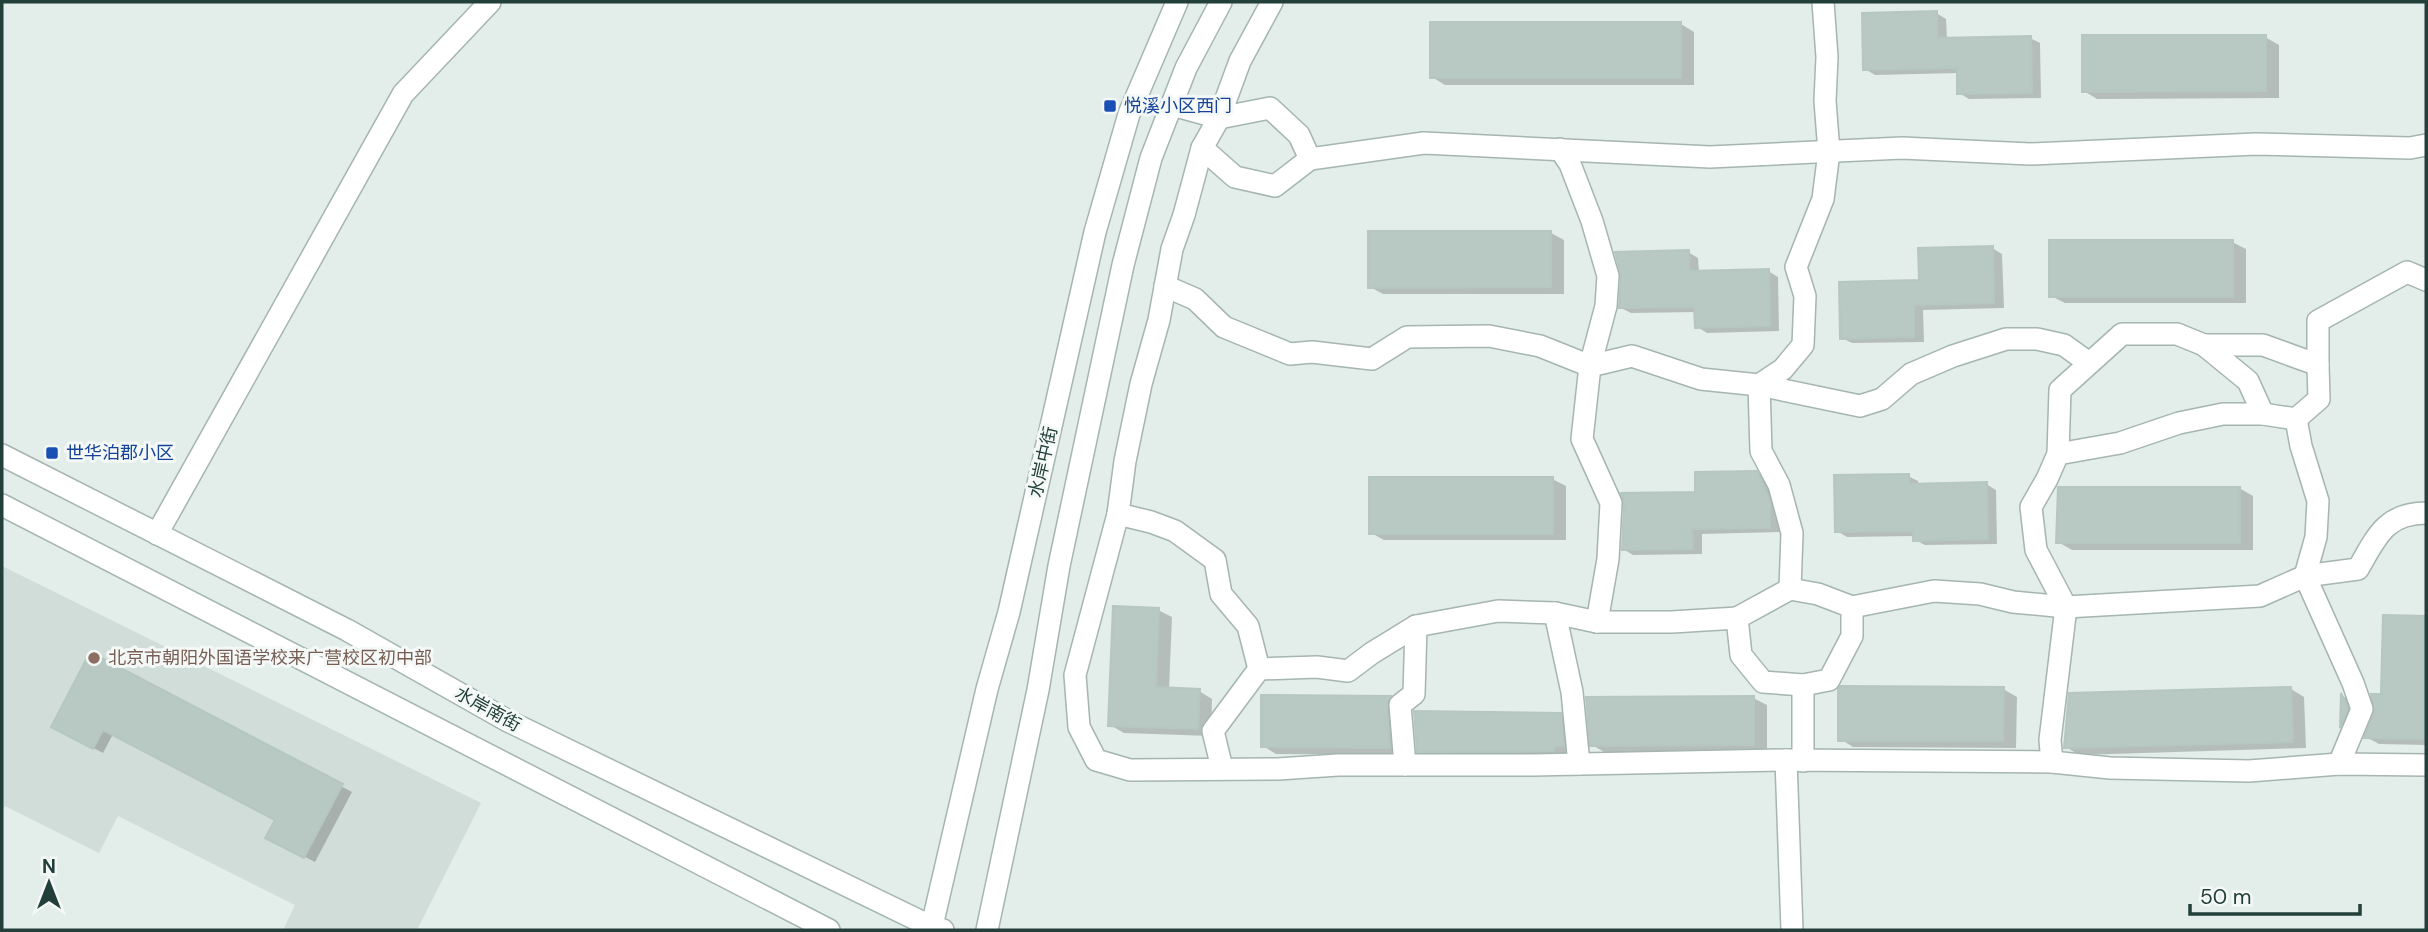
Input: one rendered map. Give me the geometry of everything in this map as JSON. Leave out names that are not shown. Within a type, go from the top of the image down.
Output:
[{"type":"street","points":[[157,534],[403,94],[490,2]]},
{"type":"street","name":"水岸中街","points":[[936,929],[986,690],[1009,612],[1095,232],[1129,114],[1177,2]]},
{"type":"street","name":"水岸中街","points":[[986,930],[1038,690],[1059,566],[1123,265],[1151,158],[1186,68],[1222,2]]},
{"type":"street","points":[[1272,2],[1240,61],[1219,118],[1202,148],[1172,249],[1159,320],[1128,449],[1118,514],[1088,635],[1075,675],[1079,727],[1096,760],[1130,770],[1278,769],[1338,765],[1794,761],[2052,762],[2110,768],[2249,771],[2339,764],[2426,765]]},
{"type":"street","points":[[1759,385],[1783,369],[1803,345],[1805,296],[1796,267],[1823,199],[1829,152],[1823,2]]},
{"type":"street","points":[[1172,105],[1219,118],[1270,108],[1299,135],[1310,159]]},
{"type":"street","points":[[1202,148],[1235,177],[1276,187],[1310,159],[1424,143],[1710,157],[1902,148],[2030,154],[2256,144],[2410,148],[2426,145]]},
{"type":"street","points":[[1560,149],[1570,164],[1592,221],[1608,275],[1606,306],[1590,366],[1582,439],[1612,503],[1608,559],[1597,622]]},
{"type":"street","points":[[2058,454],[2120,443],[2179,423],[2222,414],[2263,414],[2296,419],[2319,399],[2318,321],[2407,272],[2426,280]]},
{"type":"street","points":[[1165,286],[1195,299],[1224,327],[1290,354],[1312,352],[1373,359],[1407,337],[1489,336],[1541,346],[1590,366],[1632,356],[1701,379],[1759,385],[1860,406],[1882,399],[1911,374],[1953,356],[2006,339],[2037,339],[2064,345],[2089,363]]},
{"type":"street","points":[[2052,762],[2050,740],[2066,607],[2036,550],[2031,506],[2058,454],[2060,390],[2122,334],[2177,334],[2204,345],[2248,381],[2263,414]]},
{"type":"street","points":[[2204,345],[2263,345],[2318,365]]},
{"type":"street","points":[[1759,385],[1761,451],[1779,485],[1792,533],[1790,589]]},
{"type":"street","points":[[2296,419],[2301,446],[2318,501],[2316,537],[2305,576],[2362,709],[2339,764]]},
{"type":"street","name":"水岸南街","points":[[2,455],[347,630],[508,721],[936,929]]},
{"type":"street","points":[[2,505],[829,930]]},
{"type":"street","points":[[1259,669],[1317,667],[1348,671],[1416,626],[1498,611],[1555,613],[1597,622],[1672,622],[1737,618],[1790,589],[1818,594],[1852,607],[1934,591],[1980,594],[2013,602],[2066,607],[2260,596],[2305,576],[2358,569],[2382,527],[2413,513],[2426,513]]},
{"type":"street","points":[[1118,514],[1175,531],[1215,560],[1221,594],[1248,626],[1259,669]]},
{"type":"street","points":[[1737,618],[1741,654],[1763,682],[1803,685],[1829,680],[1852,636],[1852,607]]},
{"type":"street","points":[[1555,613],[1572,692],[1578,764]]},
{"type":"street","points":[[1405,765],[1401,705],[1414,694],[1416,626]]},
{"type":"street","points":[[1222,768],[1213,731],[1259,669]]},
{"type":"street","points":[[1792,930],[1794,761],[1803,685]]},
{"type":"shaded area","name":"北京市朝阳外国语学校来广营校区初中部","points":[[2,566],[481,803],[417,930],[283,930],[295,905],[118,816],[99,853],[5,806],[2,811]]},
{"type":"building","points":[[1937,11],[1937,38],[2031,36],[2032,93],[1957,94],[1957,68],[1863,70],[1862,13]]},
{"type":"building","points":[[1430,22],[1681,22],[1681,78],[1430,78]]},
{"type":"building","points":[[2082,35],[2266,35],[2266,91],[2082,92]]},
{"type":"building","points":[[1368,231],[1551,231],[1551,287],[1368,288]]},
{"type":"building","points":[[2049,240],[2233,240],[2233,297],[2049,297]]},
{"type":"building","points":[[1993,246],[1994,303],[1914,305],[1914,337],[1840,339],[1839,282],[1919,280],[1918,248]]},
{"type":"building","points":[[1689,250],[1689,271],[1769,269],[1770,326],[1695,328],[1694,307],[1619,308],[1621,276],[1615,252]]},
{"type":"building","points":[[1757,471],[1770,501],[1770,528],[1692,529],[1693,549],[1622,550],[1624,504],[1621,493],[1695,492],[1695,472]]},
{"type":"building","points":[[1909,474],[1909,484],[1987,482],[1988,539],[1913,541],[1913,531],[1835,532],[1834,475]]},
{"type":"building","points":[[1369,477],[1553,477],[1553,534],[1369,534]]},
{"type":"building","points":[[2058,487],[2240,487],[2240,543],[2056,543]]},
{"type":"building","points":[[1113,606],[1159,608],[1156,687],[1200,689],[1198,729],[1108,726]]},
{"type":"building","points":[[2383,615],[2426,616],[2426,739],[2364,738],[2374,713],[2371,694],[2381,694]]},
{"type":"building","points":[[90,652],[343,784],[304,858],[265,838],[275,820],[103,730],[93,749],[51,727]]},
{"type":"building","points":[[1840,686],[2004,687],[2003,741],[1838,741]]},
{"type":"building","points":[[2291,687],[2293,742],[2064,748],[2069,693]]},
{"type":"building","points":[[2341,693],[2348,709],[2340,728]]},
{"type":"building","points":[[1261,695],[1391,696],[1387,706],[1390,748],[1261,747]]},
{"type":"building","points":[[1754,696],[1754,745],[1590,746],[1586,697]]},
{"type":"building","points":[[1414,711],[1561,713],[1564,746],[1554,746],[1554,751],[1417,752]]},
{"type":"place","name":"悦溪小区西门","points":[[1110,106]]},
{"type":"place","name":"世华泊郡小区","points":[[52,453]]},
{"type":"place","name":"北京市朝阳外国语学校来广营校区初中部","points":[[94,658]]}]
